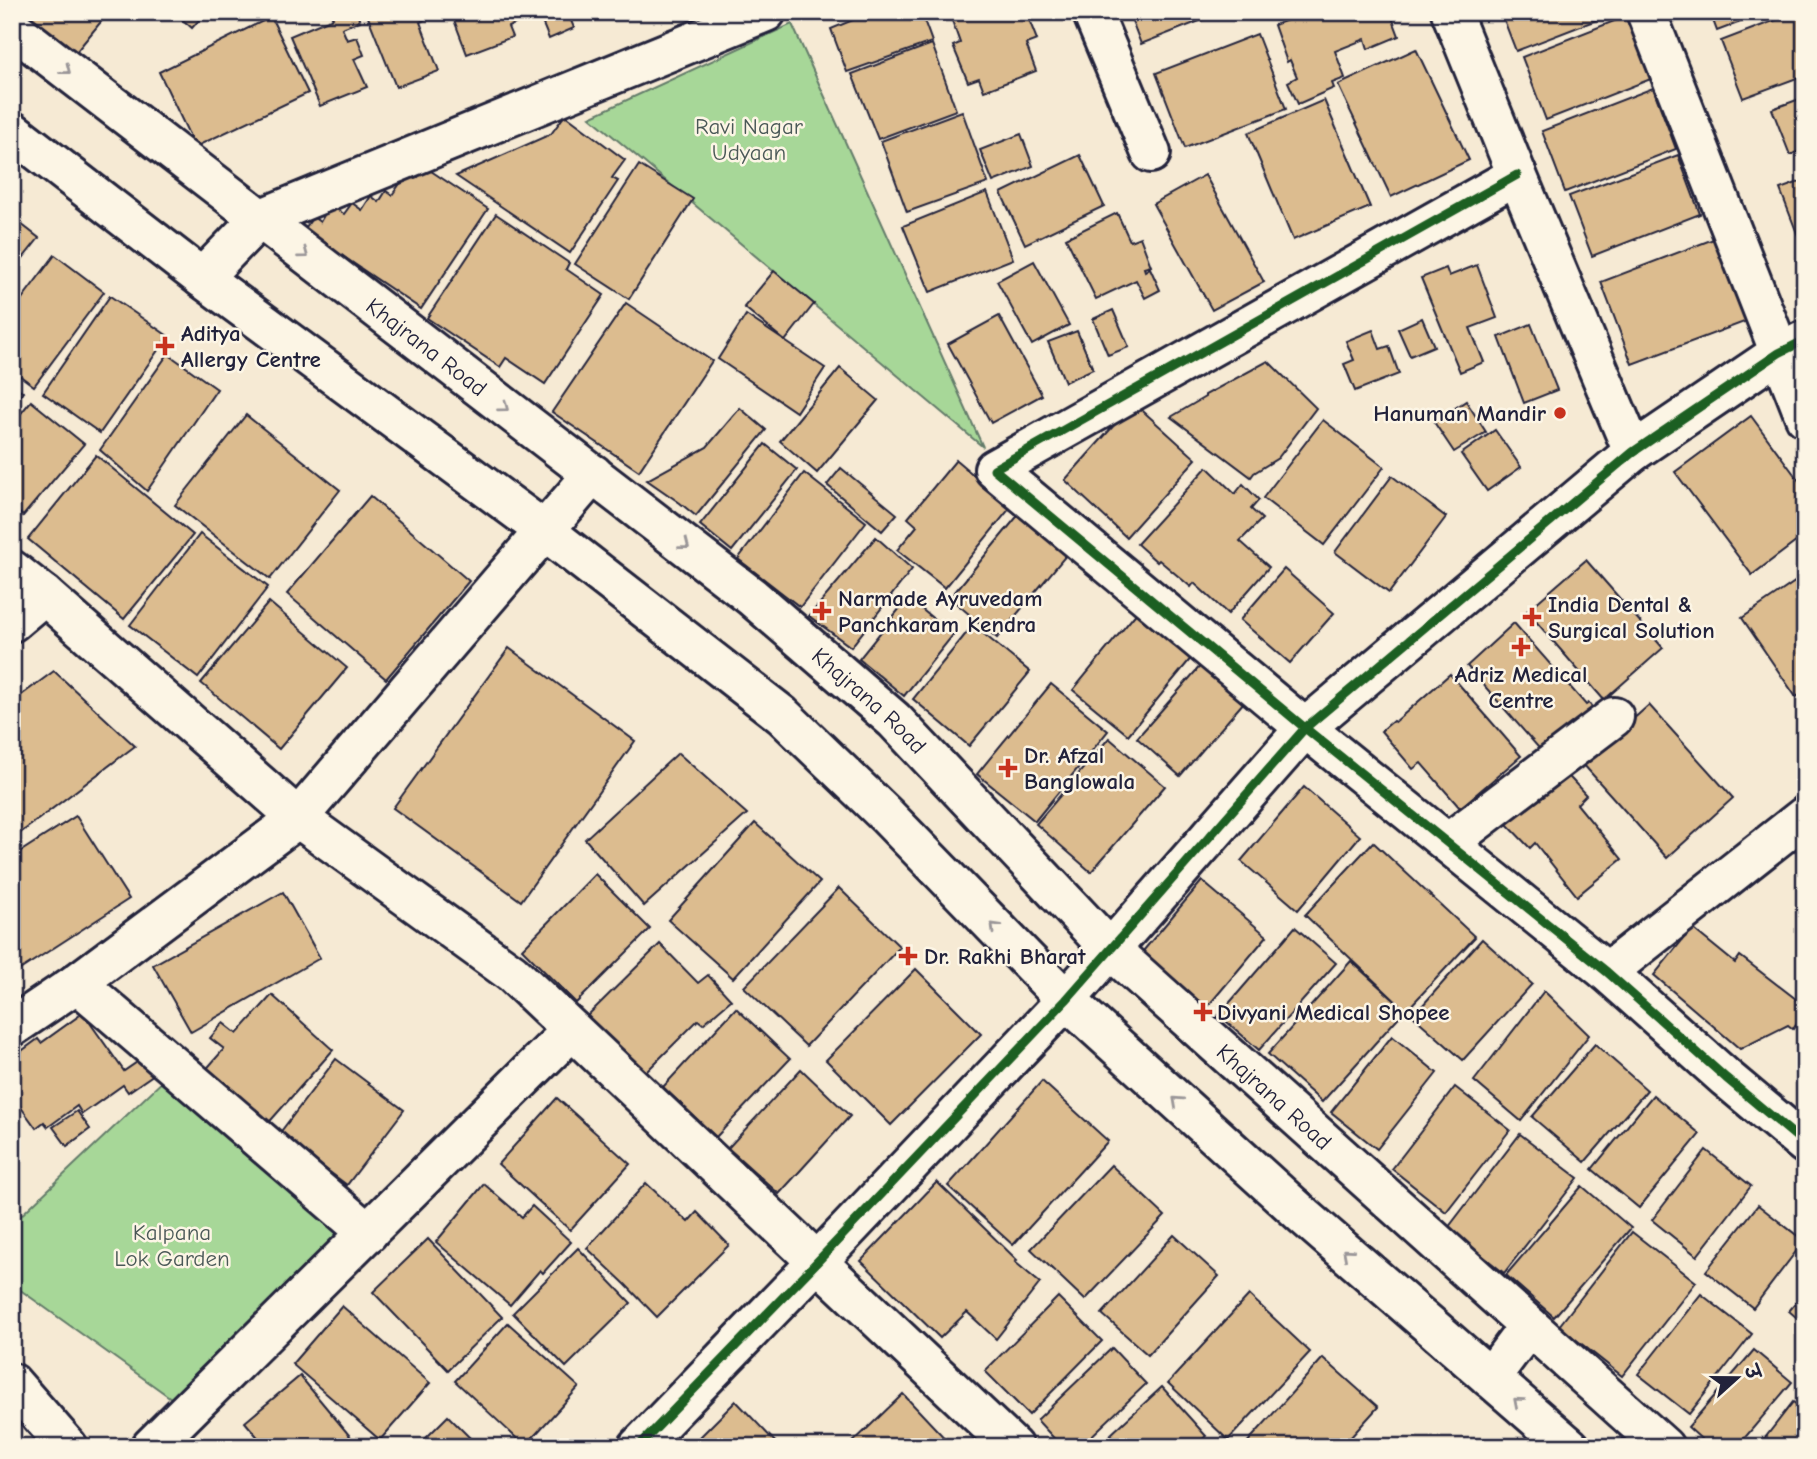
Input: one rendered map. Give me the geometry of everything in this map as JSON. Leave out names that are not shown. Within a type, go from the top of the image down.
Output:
[{"type":"street","points":[[202,278],[259,219],[766,12]]},
{"type":"street","points":[[1092,12],[1151,153]]},
{"type":"street","points":[[1451,12],[1633,452]]},
{"type":"street","points":[[1646,12],[1792,346],[1805,417]]},
{"type":"street","name":"Khajrana Road","points":[[12,28],[752,597],[894,720],[1110,949],[1664,1447]]},
{"type":"street","points":[[12,131],[202,278],[545,531],[782,715],[887,816],[1066,1000],[1305,1217],[1570,1447]]},
{"type":"street","points":[[1517,175],[994,469],[1306,728],[1607,972],[1805,1144]]},
{"type":"street","points":[[638,1447],[1066,1000],[1306,728],[1633,452],[1792,346]]},
{"type":"street","points":[[12,1027],[77,983],[298,818],[593,474]]},
{"type":"street","points":[[12,570],[298,818],[512,973],[1013,1447]]},
{"type":"street","points":[[12,622],[44,595]]},
{"type":"street","points":[[1448,843],[1615,717]]},
{"type":"street","points":[[1607,972],[1805,816]]},
{"type":"street","points":[[77,983],[368,1233]]},
{"type":"street","points":[[151,1447],[572,1030]]},
{"type":"street","points":[[1490,1378],[1529,1326]]},
{"type":"street","points":[[12,1383],[68,1447]]},
{"type":"green space","name":"Ravi Nagar Udyaan","points":[[792,24],[983,447],[590,117]]},
{"type":"green space","name":"Kalpana Lok Garden","points":[[169,1075],[358,1244],[189,1411],[12,1284],[12,1224]]},
{"type":"building","points":[[19,12],[109,12],[72,57]]},
{"type":"building","points":[[174,12],[206,12],[192,28]]},
{"type":"building","points":[[330,12],[356,12],[360,21],[342,28],[347,40],[357,37],[364,55],[354,59],[367,87],[320,106],[290,36],[333,18]]},
{"type":"building","points":[[366,12],[440,12],[420,22],[439,71],[396,87]]},
{"type":"building","points":[[451,12],[511,12],[515,24],[508,27],[512,37],[467,54]]},
{"type":"building","points":[[538,12],[570,12],[568,13],[574,28],[549,39]]},
{"type":"building","points":[[850,12],[921,12],[932,42],[847,72],[831,29],[853,20]]},
{"type":"building","points":[[949,12],[1026,12],[1037,40],[1026,44],[1036,71],[984,91],[979,78],[968,82],[953,46],[960,43]]},
{"type":"building","points":[[1213,12],[1215,15],[1141,44],[1129,13]]},
{"type":"building","points":[[1309,12],[1390,12],[1399,36],[1368,49],[1365,39],[1335,51],[1345,78],[1332,83],[1334,88],[1298,104],[1288,82],[1297,77],[1290,60],[1287,62],[1274,25]]},
{"type":"building","points":[[1501,12],[1617,12],[1516,51]]},
{"type":"building","points":[[1710,12],[1767,12],[1717,31]]},
{"type":"building","points":[[1797,12],[1805,14],[1805,75],[1743,98],[1721,41]]},
{"type":"building","points":[[1632,14],[1656,77],[1546,120],[1522,57]]},
{"type":"building","points":[[271,17],[308,93],[195,147],[159,72]]},
{"type":"building","points":[[1257,34],[1286,109],[1185,148],[1156,73]]},
{"type":"building","points":[[932,44],[956,110],[878,139],[852,74]]},
{"type":"building","points":[[1416,49],[1469,160],[1391,197],[1338,85]]},
{"type":"building","points":[[1653,88],[1676,149],[1565,192],[1542,131]]},
{"type":"building","points":[[1805,97],[1805,149],[1790,155],[1772,109]]},
{"type":"building","points":[[1324,100],[1370,207],[1293,240],[1248,133]]},
{"type":"building","points":[[962,111],[988,183],[907,212],[881,141]]},
{"type":"building","points":[[565,115],[625,160],[612,178],[618,181],[570,253],[456,176],[551,134]]},
{"type":"building","points":[[1021,134],[1033,166],[993,182],[980,150]]},
{"type":"building","points":[[1080,155],[1104,206],[1025,244],[1001,193]]},
{"type":"building","points":[[1678,155],[1700,214],[1592,256],[1569,196]]},
{"type":"building","points":[[639,165],[693,199],[629,299],[575,264]]},
{"type":"building","points":[[425,167],[488,209],[421,309],[304,230],[313,217],[320,222],[330,205],[344,214],[352,203],[362,210],[371,196],[379,202],[386,191],[392,195],[409,171],[418,177]]},
{"type":"building","points":[[1205,175],[1264,282],[1212,310],[1153,204]]},
{"type":"building","points":[[1805,180],[1805,254],[1780,189]]},
{"type":"building","points":[[987,192],[1013,259],[930,292],[903,226]]},
{"type":"building","points":[[1117,213],[1130,241],[1140,237],[1151,266],[1144,268],[1145,271],[1150,268],[1160,290],[1145,298],[1136,280],[1096,299],[1066,238]]},
{"type":"building","points":[[496,214],[569,263],[566,269],[604,295],[545,384],[506,358],[500,367],[427,318]]},
{"type":"building","points":[[12,217],[39,238],[12,272]]},
{"type":"building","points":[[1716,238],[1747,321],[1632,364],[1601,282]]},
{"type":"building","points":[[55,255],[104,292],[34,386],[12,370],[12,312]]},
{"type":"building","points":[[1034,261],[1069,325],[1032,345],[997,281]]},
{"type":"building","points":[[1477,265],[1497,318],[1470,328],[1484,362],[1460,372],[1421,278],[1446,268],[1449,276]]},
{"type":"building","points":[[774,271],[814,304],[785,341],[744,307]]},
{"type":"building","points":[[110,296],[168,336],[100,433],[43,393]]},
{"type":"building","points":[[626,303],[712,361],[639,471],[552,412]]},
{"type":"building","points":[[1113,310],[1129,347],[1108,355],[1093,319]]},
{"type":"building","points":[[746,315],[825,368],[796,412],[718,359]]},
{"type":"building","points":[[999,316],[1042,395],[991,423],[948,344]]},
{"type":"building","points":[[1422,318],[1434,346],[1410,356],[1398,329]]},
{"type":"building","points":[[1531,324],[1557,390],[1524,403],[1499,337]]},
{"type":"building","points":[[1373,330],[1380,349],[1389,346],[1399,374],[1355,391],[1344,364],[1354,360],[1346,341]]},
{"type":"building","points":[[1077,331],[1093,369],[1065,382],[1048,342]]},
{"type":"building","points":[[168,354],[217,389],[147,491],[100,450]]},
{"type":"building","points":[[1268,361],[1316,408],[1278,458],[1251,477],[1171,417]]},
{"type":"building","points":[[840,368],[878,400],[817,473],[780,441]]},
{"type":"building","points":[[12,383],[23,392],[12,406]]},
{"type":"building","points":[[31,401],[84,444],[23,516],[12,507],[12,424]]},
{"type":"building","points":[[1466,401],[1486,432],[1454,452],[1434,422]]},
{"type":"building","points":[[1134,403],[1196,459],[1126,537],[1065,480]]},
{"type":"building","points":[[740,408],[766,430],[696,516],[647,480],[707,447]]},
{"type":"building","points":[[246,415],[340,490],[270,579],[175,505]]},
{"type":"building","points":[[1751,416],[1805,489],[1805,535],[1752,575],[1675,472]]},
{"type":"building","points":[[1323,420],[1384,467],[1324,545],[1263,498]]},
{"type":"building","points":[[1495,430],[1521,467],[1487,491],[1461,454]]},
{"type":"building","points":[[765,444],[797,470],[732,551],[700,525]]},
{"type":"building","points":[[96,455],[193,535],[124,619],[28,539]]},
{"type":"building","points":[[956,460],[1011,507],[945,588],[897,550],[917,526],[908,518]]},
{"type":"building","points":[[1207,467],[1235,494],[1243,484],[1259,500],[1251,509],[1262,519],[1240,541],[1269,567],[1228,614],[1194,583],[1191,587],[1137,544]]},
{"type":"building","points":[[841,468],[897,514],[882,531],[827,485]]},
{"type":"building","points":[[804,473],[866,522],[800,607],[738,559]]},
{"type":"building","points":[[1392,476],[1446,517],[1389,593],[1335,552]]},
{"type":"building","points":[[370,496],[469,581],[386,679],[287,594]]},
{"type":"building","points":[[1020,513],[1068,553],[997,638],[950,598]]},
{"type":"building","points":[[200,534],[268,587],[198,678],[130,625]]},
{"type":"building","points":[[876,537],[912,569],[851,647],[809,616]]},
{"type":"building","points":[[1586,560],[1663,648],[1604,700],[1527,611]]},
{"type":"building","points":[[1284,569],[1334,613],[1290,663],[1240,620]]},
{"type":"building","points":[[1805,575],[1805,691],[1796,697],[1742,618]]},
{"type":"building","points":[[908,598],[953,635],[904,696],[859,659]]},
{"type":"building","points":[[269,602],[347,668],[279,749],[201,683]]},
{"type":"building","points":[[1138,611],[1192,657],[1128,735],[1073,690]]},
{"type":"building","points":[[1514,623],[1586,705],[1589,703],[1599,718],[1544,754],[1467,666]]},
{"type":"building","points":[[973,625],[1030,672],[969,746],[913,699]]},
{"type":"building","points":[[509,648],[635,741],[521,901],[393,808]]},
{"type":"building","points":[[1202,664],[1244,702],[1180,776],[1137,738]]},
{"type":"building","points":[[54,671],[135,746],[15,837],[12,832],[12,702]]},
{"type":"building","points":[[1450,674],[1521,756],[1460,808],[1421,763],[1413,769],[1381,731]]},
{"type":"building","points":[[1051,684],[1108,731],[1035,821],[977,774]]},
{"type":"building","points":[[1649,705],[1733,798],[1667,858],[1583,764]]},
{"type":"building","points":[[1109,738],[1165,786],[1091,872],[1036,824]]},
{"type":"building","points":[[678,753],[747,814],[644,906],[585,839]]},
{"type":"building","points":[[1560,767],[1586,795],[1577,804],[1622,859],[1577,896],[1535,843],[1530,848],[1503,820]]},
{"type":"building","points":[[1304,787],[1360,836],[1298,910],[1241,861]]},
{"type":"building","points":[[76,816],[129,899],[12,975],[12,857]]},
{"type":"building","points":[[755,823],[820,882],[733,978],[668,920]]},
{"type":"building","points":[[1373,842],[1475,937],[1406,1011],[1305,915]]},
{"type":"building","points":[[595,874],[650,929],[576,1003],[522,949]]},
{"type":"building","points":[[1202,881],[1267,936],[1203,1012],[1138,957]]},
{"type":"building","points":[[839,888],[900,947],[806,1046],[744,987]]},
{"type":"building","points":[[283,892],[320,958],[191,1032],[153,965]]},
{"type":"building","points":[[1295,927],[1336,963],[1259,1050],[1219,1015]]},
{"type":"building","points":[[1692,928],[1735,963],[1740,956],[1805,1006],[1805,1013],[1793,1029],[1788,1025],[1740,1049],[1654,975]]},
{"type":"building","points":[[1482,939],[1532,984],[1463,1060],[1413,1016]]},
{"type":"building","points":[[660,944],[698,983],[708,975],[731,1000],[703,1024],[698,1020],[642,1076],[585,1018]]},
{"type":"building","points":[[1351,961],[1405,1010],[1322,1102],[1268,1054]]},
{"type":"building","points":[[916,969],[981,1034],[891,1125],[826,1060]]},
{"type":"building","points":[[1544,991],[1589,1035],[1521,1121],[1474,1081]]},
{"type":"building","points":[[272,995],[333,1050],[264,1128],[203,1073],[224,1049],[210,1038],[223,1023],[237,1034]]},
{"type":"building","points":[[736,1008],[790,1059],[716,1137],[663,1087]]},
{"type":"building","points":[[83,1013],[124,1071],[146,1056],[157,1072],[128,1092],[123,1085],[82,1114],[77,1106],[48,1127],[44,1122],[36,1128],[12,1095],[12,1058],[38,1039],[41,1043]]},
{"type":"building","points":[[1392,1036],[1437,1073],[1377,1149],[1331,1112]]},
{"type":"building","points":[[1595,1044],[1647,1090],[1585,1162],[1532,1117]]},
{"type":"building","points":[[336,1059],[404,1110],[347,1185],[279,1134]]},
{"type":"building","points":[[801,1069],[850,1116],[779,1194],[728,1148]]},
{"type":"building","points":[[1042,1081],[1108,1141],[1013,1245],[948,1186]]},
{"type":"building","points":[[1455,1087],[1510,1130],[1446,1212],[1392,1169]]},
{"type":"building","points":[[1653,1095],[1700,1134],[1639,1208],[1592,1169]]},
{"type":"building","points":[[557,1098],[630,1164],[570,1230],[498,1164]]},
{"type":"building","points":[[77,1111],[90,1129],[67,1146],[53,1127]]},
{"type":"building","points":[[1520,1134],[1578,1178],[1504,1273],[1448,1228]]},
{"type":"building","points":[[1706,1150],[1751,1186],[1697,1256],[1652,1220]]},
{"type":"building","points":[[1111,1165],[1165,1216],[1085,1300],[1031,1249]]},
{"type":"building","points":[[937,1182],[1017,1260],[1015,1262],[1040,1283],[996,1339],[967,1312],[940,1338],[861,1261]]},
{"type":"building","points":[[646,1183],[688,1222],[697,1212],[729,1245],[657,1317],[587,1248]]},
{"type":"building","points":[[484,1184],[522,1217],[532,1206],[571,1242],[543,1273],[540,1270],[510,1305],[436,1242]]},
{"type":"building","points":[[1582,1186],[1631,1228],[1554,1317],[1506,1275]]},
{"type":"building","points":[[1758,1205],[1804,1241],[1753,1308],[1706,1271]]},
{"type":"building","points":[[1632,1232],[1696,1282],[1622,1376],[1559,1326]]},
{"type":"building","points":[[1174,1235],[1219,1276],[1148,1355],[1102,1314]]},
{"type":"building","points":[[428,1239],[502,1317],[448,1370],[373,1292]]},
{"type":"building","points":[[578,1248],[631,1303],[566,1367],[513,1313]]},
{"type":"building","points":[[1805,1292],[1805,1325],[1789,1311]]},
{"type":"building","points":[[1701,1294],[1752,1334],[1689,1414],[1638,1374]]},
{"type":"building","points":[[1249,1295],[1310,1352],[1228,1440],[1168,1383]]},
{"type":"building","points":[[1058,1297],[1102,1341],[1029,1415],[985,1371]]},
{"type":"building","points":[[342,1306],[430,1383],[380,1440],[292,1364]]},
{"type":"building","points":[[508,1323],[579,1387],[525,1446],[455,1381]]},
{"type":"building","points":[[1112,1348],[1146,1384],[1080,1447],[1062,1447],[1037,1420]]},
{"type":"building","points":[[1754,1350],[1792,1382],[1737,1447],[1710,1447],[1688,1427]]},
{"type":"building","points":[[1323,1358],[1378,1407],[1342,1447],[1246,1447],[1245,1445]]},
{"type":"building","points":[[300,1376],[359,1447],[266,1447],[245,1422]]},
{"type":"building","points":[[1162,1387],[1206,1436],[1194,1447],[1097,1447]]},
{"type":"building","points":[[903,1394],[953,1447],[848,1447]]},
{"type":"building","points":[[736,1401],[780,1447],[690,1447]]},
{"type":"building","points":[[1793,1402],[1805,1411],[1805,1447],[1758,1447]]},
{"type":"building","points":[[448,1416],[479,1447],[417,1447]]},
{"type":"cycle path","points":[[1517,175],[994,469],[1305,728],[1607,972],[1805,1144]]},
{"type":"cycle path","points":[[638,1447],[1066,1000],[1305,728],[1633,452],[1779,353],[1805,340]]},
{"type":"place","name":"Aditya Allergy Centre","points":[[165,346]]},
{"type":"place","name":"Hanuman Mandir","points":[[1560,413]]},
{"type":"place","name":"Narmade Ayruvedam Panchkaram Kendra","points":[[822,611]]},
{"type":"place","name":"India Dental & Surgical Solution","points":[[1532,617]]},
{"type":"place","name":"Adriz Medical Centre","points":[[1521,647]]},
{"type":"place","name":"Dr. Afzal Banglowala","points":[[1008,768]]},
{"type":"place","name":"Dr. Rakhi Bharat","points":[[908,956]]},
{"type":"place","name":"Divyani Medical Shopee","points":[[1203,1012]]}]
